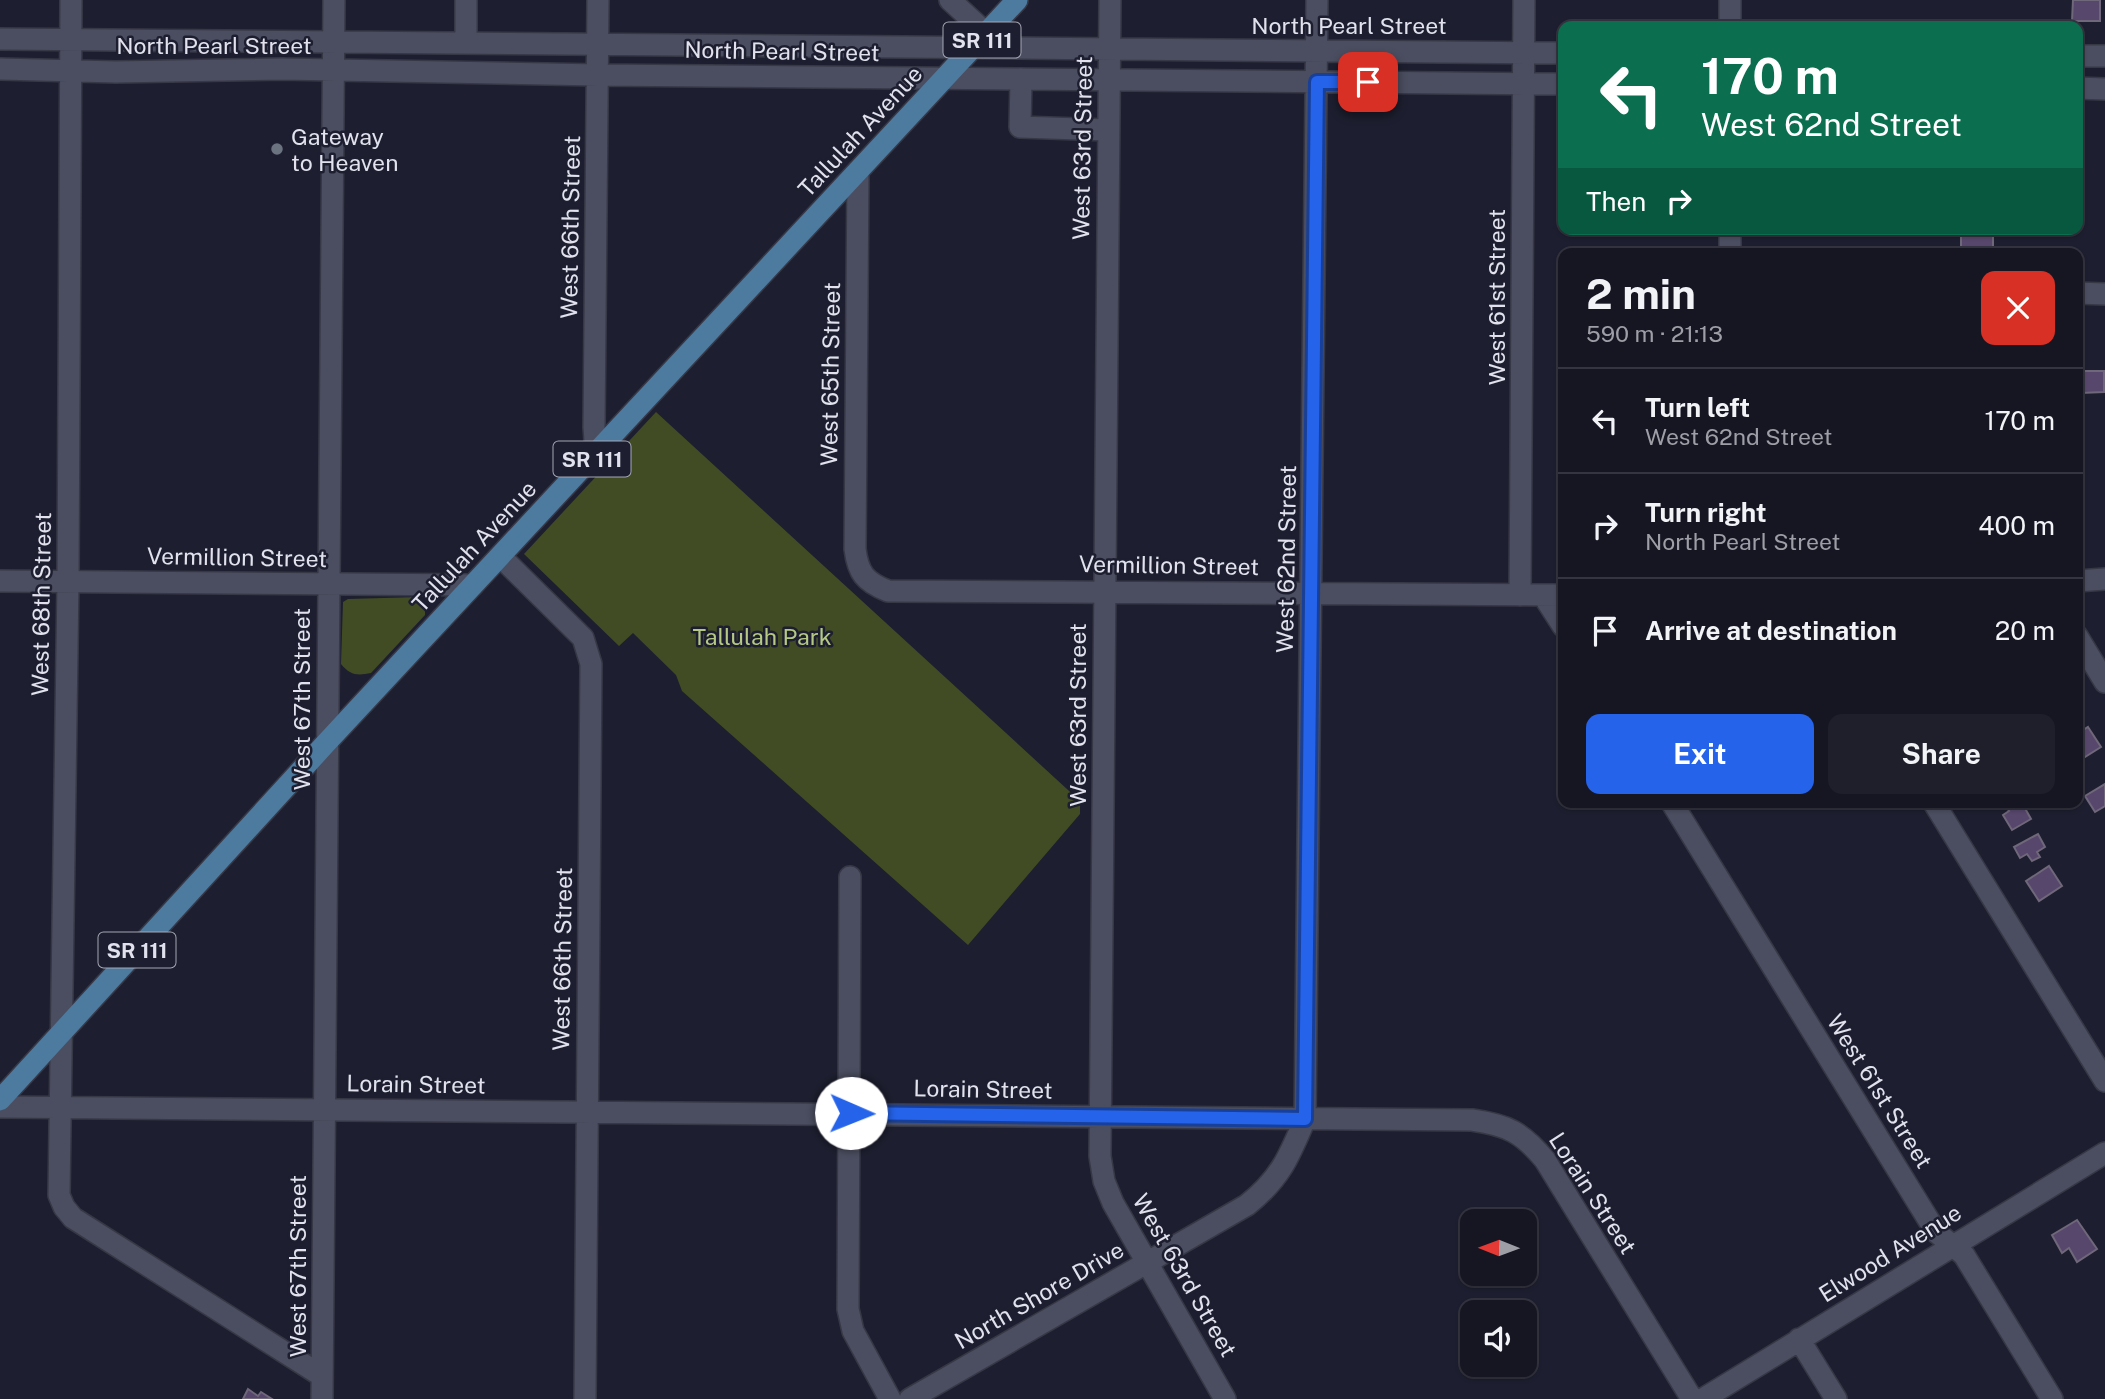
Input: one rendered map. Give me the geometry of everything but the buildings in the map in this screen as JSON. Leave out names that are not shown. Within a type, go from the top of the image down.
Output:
[{"type":"main road","name":"Tallulah Avenue","points":[[0,1100],[472,585],[1017,0]]},
{"type":"street","name":"West 68th Street","points":[[71,0],[68,581],[60,1195],[64,1207],[73,1218],[322,1376]]},
{"type":"street","name":"West 67th Street","points":[[322,1399],[334,0]]},
{"type":"street","points":[[466,0],[466,43]]},
{"type":"street","name":"West 66th Street","points":[[596,454],[594,427],[598,0]]},
{"type":"street","points":[[950,0],[980,42]]},
{"type":"street","name":"West 63rd Street","points":[[1110,0],[1100,1156],[1104,1181],[1113,1203],[1225,1399]]},
{"type":"street","name":"West 62nd Street","points":[[1305,1119],[1317,0]]},
{"type":"street","name":"West 61st Street","points":[[1520,595],[1524,0]]},
{"type":"street","points":[[1730,0],[1730,21]]},
{"type":"street","name":"North Pearl Street","points":[[0,39],[598,44],[980,42],[1109,50],[1558,53]]},
{"type":"street","points":[[2083,56],[2105,56]]},
{"type":"street","name":"North Pearl Street","points":[[0,69],[1558,84]]},
{"type":"street","points":[[1021,79],[1020,127],[1108,130]]},
{"type":"street","points":[[2083,88],[2105,89]]},
{"type":"street","name":"West 65th Street","points":[[858,171],[855,549],[862,577]]},
{"type":"street","points":[[2083,293],[2105,294]]},
{"type":"street","name":"West 66th Street","points":[[501,556],[573,626],[589,650],[584,1399]]},
{"type":"street","name":"Vermillion Street","points":[[862,577],[888,591],[1553,595]]},
{"type":"street","points":[[2083,581],[2105,579]]},
{"type":"street","name":"Vermillion Street","points":[[0,581],[472,585]]},
{"type":"street","points":[[2083,646],[2105,682]]},
{"type":"street","name":"West 61st Street","points":[[1675,808],[1936,1232],[1964,1255],[2052,1399]]},
{"type":"street","points":[[1937,808],[2105,1081]]},
{"type":"street","points":[[850,877],[848,1309],[853,1331],[890,1399]]},
{"type":"street","name":"Lorain Street","points":[[0,1107],[1472,1120],[1513,1129],[1531,1143],[1545,1160],[1692,1399]]},
{"type":"street","name":"North Shore Drive","points":[[911,1399],[1247,1205],[1266,1190],[1284,1168],[1305,1119]]},
{"type":"street","name":"Elwood Avenue","points":[[1703,1399],[2105,1153]]},
{"type":"street","points":[[1799,1339],[1836,1399]]},
{"type":"green space","name":"Tallulah Park","points":[[656,412],[1080,801],[1080,814],[968,945],[682,691],[676,675],[633,633],[619,646],[524,554]]},
{"type":"green space","points":[[419,597],[425,604],[425,615],[371,673],[354,674],[344,668],[341,664],[343,602],[348,599]]},
{"type":"place","name":"Gateway to Heaven","points":[[277,149]]},
{"type":"route","points":[[851,1113],[1305,1119],[1317,82],[1368,82]]}]
